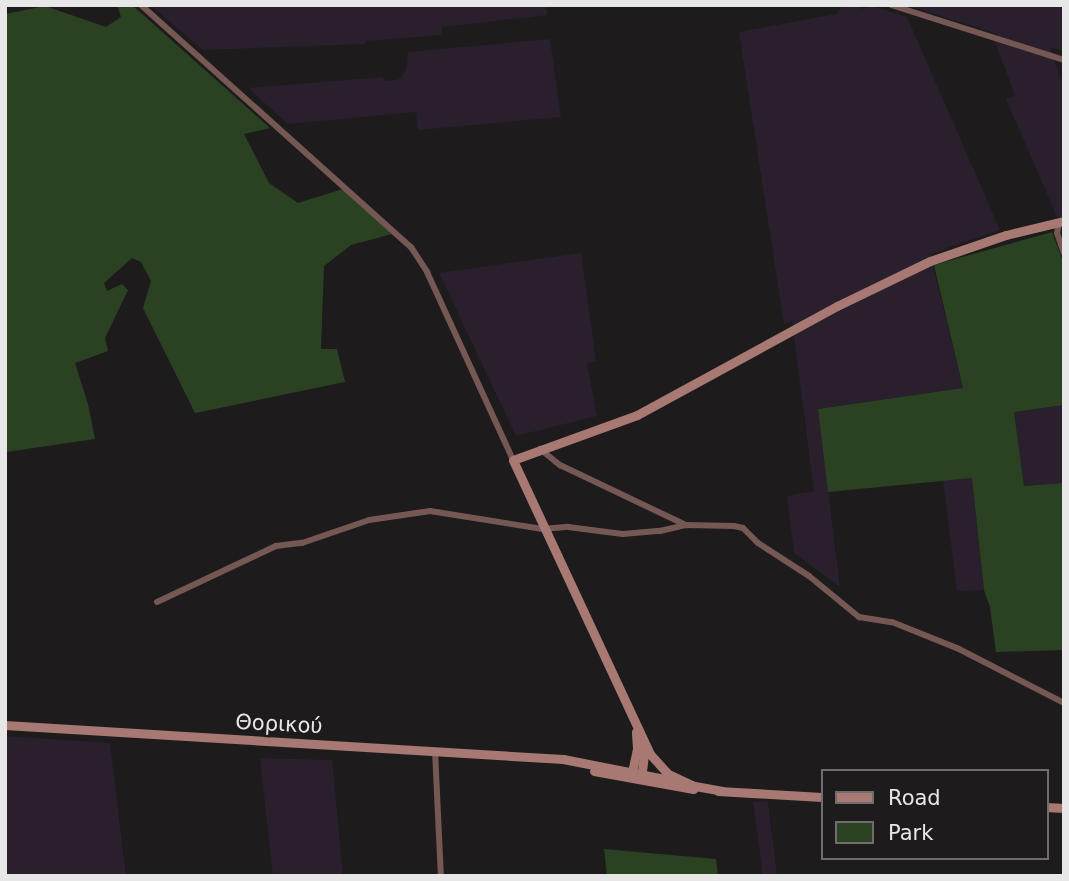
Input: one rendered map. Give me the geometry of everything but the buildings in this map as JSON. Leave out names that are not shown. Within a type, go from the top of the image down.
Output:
[{"type":"street","points":[[141,5],[411,247],[427,272],[633,723],[658,765],[680,781],[692,785]]},
{"type":"street","points":[[891,5],[1064,60]]},
{"type":"street","points":[[513,460],[638,415],[837,306],[930,261],[1006,235],[1061,222]]},
{"type":"street","points":[[1061,222],[1057,233],[1064,253]]},
{"type":"street","points":[[540,449],[561,465],[686,525]]},
{"type":"street","points":[[157,602],[276,547],[302,543],[369,520],[430,511],[543,529],[568,527],[623,534],[660,531],[686,525],[743,528],[758,543],[809,576],[859,617],[892,622],[959,649],[1064,703]]},
{"type":"street","points":[[633,723],[637,748],[636,776]]},
{"type":"street","name":"Θορικού","points":[[5,725],[551,760],[722,792],[820,797]]},
{"type":"street","points":[[636,776],[646,755],[643,742]]},
{"type":"street","points":[[435,751],[441,876]]},
{"type":"street","name":"Θορικού","points":[[636,776],[722,792]]},
{"type":"shaded area","points":[[150,5],[546,5],[547,15],[442,27],[442,35],[366,41],[365,44],[203,50]]},
{"type":"shaded area","points":[[843,5],[859,5],[862,9],[873,6],[907,17],[1000,230],[930,254],[963,388],[818,409],[840,587],[794,553],[787,496],[814,491],[792,321],[784,324],[739,32],[836,14]]},
{"type":"shaded area","points":[[905,5],[1064,5],[1064,51],[1050,47],[1064,89],[1064,216],[1058,219],[1006,99],[1015,95],[995,42],[998,34]]},
{"type":"shaded area","points":[[550,39],[561,117],[418,130],[416,112],[288,124],[248,88],[383,77],[384,81],[396,80],[401,78],[407,67],[408,52]]},
{"type":"shaded area","points":[[581,253],[596,361],[587,363],[597,416],[516,436],[439,273]]},
{"type":"shaded area","points":[[1064,405],[1064,483],[1024,486],[1014,412]]},
{"type":"shaded area","points":[[972,478],[984,590],[957,591],[943,480]]},
{"type":"shaded area","points":[[5,736],[110,743],[126,876],[5,876]]},
{"type":"shaded area","points":[[260,758],[332,760],[343,876],[273,876]]},
{"type":"shaded area","points":[[753,802],[768,802],[777,876],[763,876]]},
{"type":"green space","points":[[117,5],[132,5],[270,128],[244,134],[269,183],[298,203],[343,189],[392,234],[351,245],[324,266],[321,349],[337,349],[345,382],[195,413],[143,308],[151,281],[141,262],[132,258],[104,283],[107,291],[122,284],[128,290],[105,338],[108,351],[75,363],[88,404],[95,439],[6,452],[5,14],[45,6],[106,27],[121,17]]},
{"type":"green space","points":[[1052,232],[1064,264],[1064,405],[1014,412],[1024,486],[1064,483],[1064,650],[996,652],[990,607],[984,590],[972,478],[828,492],[818,409],[963,388],[934,265]]},
{"type":"green space","points":[[604,849],[716,859],[718,876],[607,876]]}]
